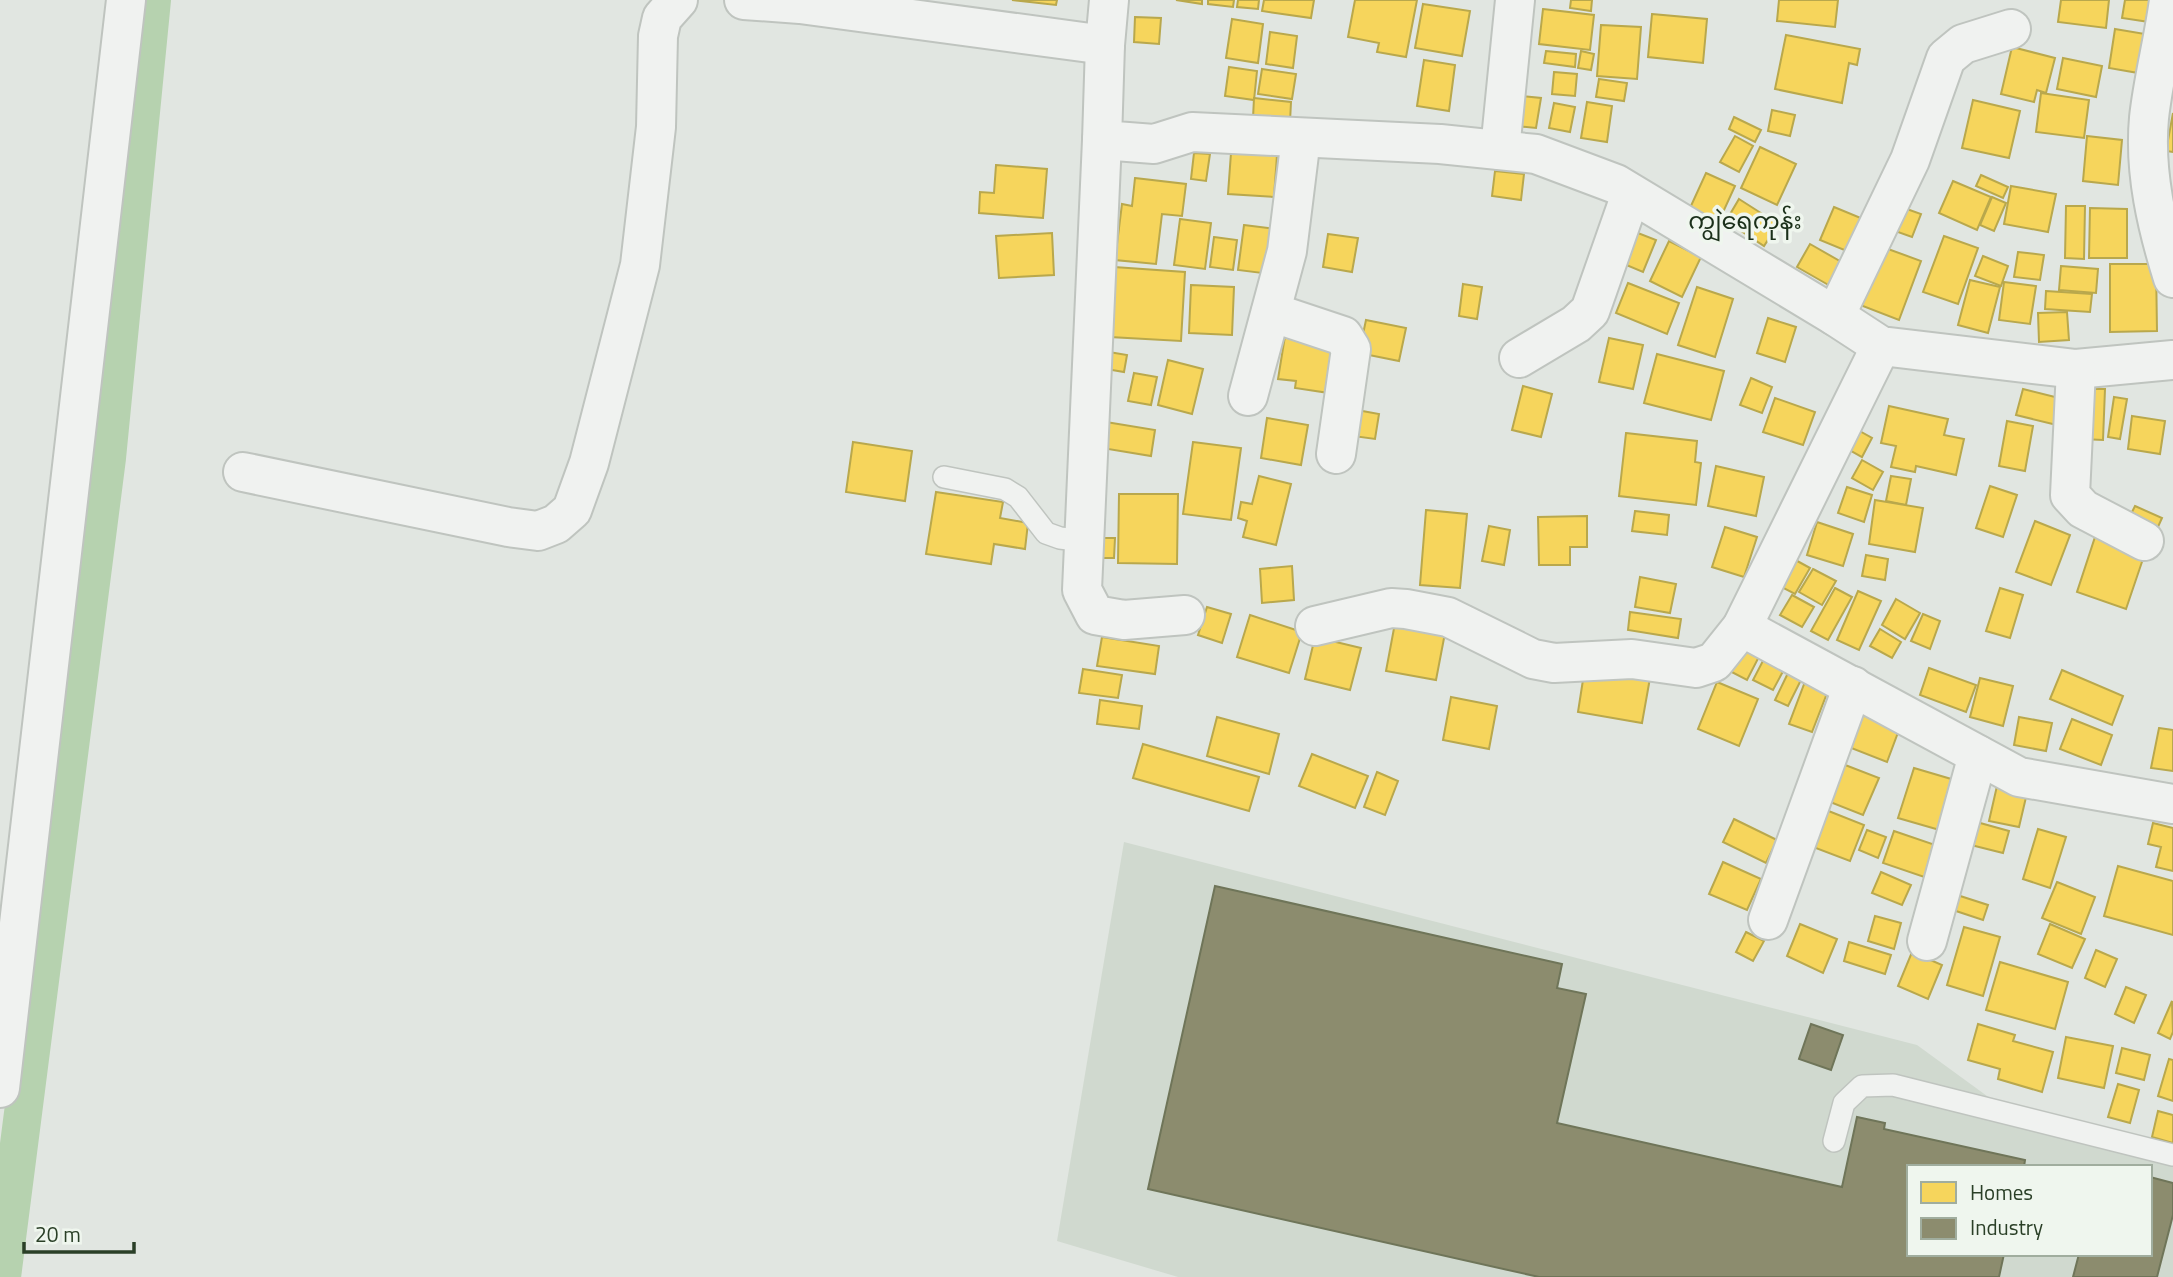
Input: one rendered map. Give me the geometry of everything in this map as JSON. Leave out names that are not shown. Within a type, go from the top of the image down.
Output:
[{"type":"street","points":[[0,1088],[126,0]]},
{"type":"street","points":[[243,472],[538,531],[556,524],[572,510],[589,463],[640,265],[656,127],[658,36],[662,18],[678,0]]},
{"type":"street","points":[[744,0],[814,6],[1105,45]]},
{"type":"street","points":[[1110,0],[1105,45],[1082,590],[1095,615],[1124,620],[1185,615]]},
{"type":"street","points":[[1500,150],[1515,0]]},
{"type":"street","points":[[2169,0],[2149,118],[2149,167],[2161,240],[2173,278]]},
{"type":"street","points":[[1835,316],[1910,160],[1946,58],[1962,44],[2011,29]]},
{"type":"street","points":[[1102,140],[1154,144],[1192,132],[1440,144],[1536,155],[1616,184],[1881,346],[2076,369],[2173,359]]},
{"type":"street","points":[[1248,396],[1287,251],[1301,138]]},
{"type":"street","points":[[1519,358],[1576,324],[1590,311],[1631,194]]},
{"type":"street","points":[[1270,312],[1343,336],[1351,349],[1336,454]]},
{"type":"street","points":[[1315,626],[1391,608],[1406,609],[1448,617],[1533,659],[1554,663],[1632,659],[1696,668],[1714,662],[1742,627],[1881,346]]},
{"type":"street","points":[[2076,369],[2070,495],[2083,509],[2144,541]]},
{"type":"street","points":[[1742,627],[2020,778],[2173,804]]},
{"type":"street","points":[[1768,920],[1853,686]]},
{"type":"street","points":[[1927,941],[1978,755]]},
{"type":"lane","points":[[944,477],[1004,489],[1018,497],[1046,533],[1085,541]]},
{"type":"lane","points":[[1835,1141],[1844,1103],[1862,1086],[1893,1085],[2173,1155]]},
{"type":"shaded area","points":[[1124,842],[1917,1045],[1998,1104],[2173,1160],[2173,1277],[1178,1277],[1057,1241]]},
{"type":"building: Homes","points":[[1012,0],[1057,0],[1056,5]]},
{"type":"building: Homes","points":[[1176,0],[1202,0],[1202,4]]},
{"type":"building: Homes","points":[[1208,0],[1234,0],[1233,7],[1208,4]]},
{"type":"building: Homes","points":[[1238,0],[1259,0],[1258,9],[1237,7]]},
{"type":"building: Homes","points":[[1264,0],[1314,0],[1311,18],[1262,11]]},
{"type":"building: Homes","points":[[1355,0],[1417,0],[1406,57],[1377,52],[1379,43],[1348,37]]},
{"type":"building: Homes","points":[[1571,0],[1592,0],[1591,11],[1570,8]]},
{"type":"building: Homes","points":[[1779,0],[1838,0],[1835,27],[1777,21]]},
{"type":"building: Homes","points":[[2061,0],[2109,0],[2106,28],[2058,22]]},
{"type":"building: Homes","points":[[2125,0],[2160,0],[2156,23],[2122,18]]},
{"type":"building: Homes","points":[[1423,4],[1470,11],[1462,56],[1415,48]]},
{"type":"building: Homes","points":[[1543,9],[1594,15],[1590,50],[1539,44]]},
{"type":"building: Homes","points":[[1652,14],[1707,19],[1703,63],[1648,57]]},
{"type":"building: Homes","points":[[1135,17],[1161,18],[1159,44],[1134,42]]},
{"type":"building: Homes","points":[[1232,19],[1263,24],[1258,63],[1226,58]]},
{"type":"building: Homes","points":[[1601,25],[1641,27],[1637,79],[1597,76]]},
{"type":"building: Homes","points":[[2115,29],[2151,35],[2144,74],[2109,68]]},
{"type":"building: Homes","points":[[1270,32],[1297,36],[1293,68],[1266,64]]},
{"type":"building: Homes","points":[[1786,35],[1860,49],[1857,65],[1849,63],[1842,103],[1775,89]]},
{"type":"building: Homes","points":[[2012,47],[2055,58],[2046,93],[2037,90],[2034,102],[2001,94]]},
{"type":"building: Homes","points":[[1546,51],[1576,54],[1575,67],[1544,63]]},
{"type":"building: Homes","points":[[1581,51],[1594,54],[1591,70],[1578,68]]},
{"type":"building: Homes","points":[[2063,58],[2102,66],[2096,97],[2057,89]]},
{"type":"building: Homes","points":[[1424,60],[1455,65],[1449,111],[1417,106]]},
{"type":"building: Homes","points":[[1229,67],[1257,71],[1254,100],[1225,96]]},
{"type":"building: Homes","points":[[1262,69],[1296,74],[1292,99],[1258,94]]},
{"type":"building: Homes","points":[[1554,72],[1577,74],[1575,96],[1552,94]]},
{"type":"building: Homes","points":[[1599,79],[1627,83],[1624,101],[1596,97]]},
{"type":"building: Homes","points":[[2041,93],[2089,100],[2084,138],[2036,132]]},
{"type":"building: Homes","points":[[1521,96],[1541,98],[1536,128],[1516,126]]},
{"type":"building: Homes","points":[[1254,98],[1291,102],[1290,122],[1253,118]]},
{"type":"building: Homes","points":[[1973,100],[2020,111],[2009,158],[1962,148]]},
{"type":"building: Homes","points":[[1587,102],[1612,106],[1607,142],[1581,138]]},
{"type":"building: Homes","points":[[1554,103],[1575,107],[1570,132],[1549,128]]},
{"type":"building: Homes","points":[[1772,110],[1795,115],[1790,136],[1768,131]]},
{"type":"building: Homes","points":[[2173,113],[2173,152],[2166,151]]},
{"type":"building: Homes","points":[[1734,117],[1761,130],[1755,142],[1729,129]]},
{"type":"building: Homes","points":[[1735,136],[1753,146],[1739,172],[1720,162]]},
{"type":"building: Homes","points":[[2087,136],[2122,140],[2118,185],[2083,181]]},
{"type":"building: Homes","points":[[1760,147],[1796,164],[1777,205],[1741,188]]},
{"type":"building: Homes","points":[[1194,153],[1210,154],[1206,181],[1191,179]]},
{"type":"building: Homes","points":[[1231,153],[1277,155],[1274,197],[1228,194]]},
{"type":"building: Homes","points":[[996,165],[1047,169],[1043,218],[979,213],[980,192],[994,193]]},
{"type":"building: Homes","points":[[1495,171],[1524,174],[1521,200],[1492,196]]},
{"type":"building: Homes","points":[[1706,173],[1735,186],[1719,221],[1690,208]]},
{"type":"building: Homes","points":[[1981,175],[2008,187],[2003,198],[1976,186]]},
{"type":"building: Homes","points":[[1135,178],[1186,184],[1182,216],[1162,214],[1156,264],[1115,260],[1122,204],[1132,206]]},
{"type":"building: Homes","points":[[1953,181],[1991,197],[1977,230],[1939,213]]},
{"type":"building: Homes","points":[[2011,186],[2056,194],[2048,232],[2004,224]]},
{"type":"building: Homes","points":[[1992,197],[2006,203],[1994,231],[1980,225]]},
{"type":"building: Homes","points":[[1739,199],[1778,224],[1764,246],[1726,221]]},
{"type":"building: Homes","points":[[2066,206],[2085,206],[2084,259],[2065,258]]},
{"type":"building: Homes","points":[[1834,207],[1868,221],[1854,254],[1820,240]]},
{"type":"building: Homes","points":[[1904,208],[1921,214],[1912,237],[1895,231]]},
{"type":"building: Homes","points":[[2090,208],[2127,209],[2127,258],[2089,258]]},
{"type":"building: Homes","points":[[1180,219],[1211,223],[1205,269],[1174,265]]},
{"type":"building: Homes","points":[[1244,225],[1275,229],[1270,274],[1238,270]]},
{"type":"building: Homes","points":[[1625,228],[1656,240],[1643,272],[1612,259]]},
{"type":"building: Homes","points":[[1052,233],[1054,275],[999,278],[996,236]]},
{"type":"building: Homes","points":[[1328,234],[1358,238],[1352,272],[1323,267]]},
{"type":"building: Homes","points":[[1944,236],[1978,248],[1958,304],[1923,292]]},
{"type":"building: Homes","points":[[1214,237],[1237,240],[1233,270],[1210,267]]},
{"type":"building: Homes","points":[[1669,241],[1701,257],[1682,297],[1650,281]]},
{"type":"building: Homes","points":[[1810,244],[1852,268],[1839,291],[1797,267]]},
{"type":"building: Homes","points":[[1877,245],[1921,261],[1899,320],[1855,303]]},
{"type":"building: Homes","points":[[2018,252],[2044,255],[2040,280],[2014,277]]},
{"type":"building: Homes","points":[[1983,256],[2008,266],[2001,286],[1975,276]]},
{"type":"building: Homes","points":[[2110,264],[2156,264],[2157,331],[2110,332]]},
{"type":"building: Homes","points":[[2061,266],[2098,269],[2096,293],[2059,290]]},
{"type":"building: Homes","points":[[1114,267],[1185,272],[1181,341],[1110,337]]},
{"type":"building: Homes","points":[[1970,280],[2000,287],[1988,333],[1958,325]]},
{"type":"building: Homes","points":[[2004,282],[2036,286],[2030,324],[1999,320]]},
{"type":"building: Homes","points":[[1628,283],[1679,303],[1667,334],[1616,313]]},
{"type":"building: Homes","points":[[1463,284],[1482,287],[1477,319],[1459,316]]},
{"type":"building: Homes","points":[[1191,285],[1234,287],[1232,335],[1189,333]]},
{"type":"building: Homes","points":[[1697,287],[1733,299],[1715,357],[1678,345]]},
{"type":"building: Homes","points":[[2046,291],[2092,294],[2090,312],[2045,309]]},
{"type":"building: Homes","points":[[2067,312],[2069,340],[2039,342],[2038,313]]},
{"type":"building: Homes","points":[[1768,318],[1796,327],[1785,362],[1757,353]]},
{"type":"building: Homes","points":[[1366,320],[1406,328],[1399,361],[1359,353]]},
{"type":"building: Homes","points":[[1285,336],[1337,344],[1329,393],[1295,388],[1296,381],[1278,379]]},
{"type":"building: Homes","points":[[1609,338],[1643,345],[1633,389],[1599,382]]},
{"type":"building: Homes","points":[[1109,352],[1127,355],[1124,372],[1106,369]]},
{"type":"building: Homes","points":[[1657,354],[1724,371],[1711,420],[1644,403]]},
{"type":"building: Homes","points":[[1168,360],[1203,369],[1192,414],[1158,405]]},
{"type":"building: Homes","points":[[1134,373],[1157,377],[1151,405],[1128,401]]},
{"type":"building: Homes","points":[[1751,378],[1772,387],[1762,413],[1740,405]]},
{"type":"building: Homes","points":[[1523,386],[1552,394],[1541,437],[1512,430]]},
{"type":"building: Homes","points":[[2023,389],[2067,400],[2061,426],[2016,415]]},
{"type":"building: Homes","points":[[2084,389],[2105,389],[2103,440],[2082,439]]},
{"type":"building: Homes","points":[[2114,397],[2127,399],[2120,439],[2108,437]]},
{"type":"building: Homes","points":[[1775,398],[1815,412],[1803,445],[1763,432]]},
{"type":"building: Homes","points":[[1889,406],[1948,419],[1944,435],[1964,439],[1956,475],[1916,466],[1915,472],[1891,467],[1896,446],[1881,443]]},
{"type":"building: Homes","points":[[1357,410],[1379,414],[1375,439],[1353,436]]},
{"type":"building: Homes","points":[[2132,416],[2165,421],[2160,454],[2128,449]]},
{"type":"building: Homes","points":[[1267,418],[1308,425],[1301,465],[1261,458]]},
{"type":"building: Homes","points":[[2007,421],[2033,426],[2025,471],[1999,466]]},
{"type":"building: Homes","points":[[1106,422],[1155,430],[1151,456],[1102,448]]},
{"type":"building: Homes","points":[[1856,429],[1872,438],[1862,457],[1846,448]]},
{"type":"building: Homes","points":[[1626,433],[1697,441],[1695,462],[1701,463],[1696,505],[1619,496]]},
{"type":"building: Homes","points":[[853,442],[912,451],[905,501],[846,492]]},
{"type":"building: Homes","points":[[1193,442],[1241,448],[1231,520],[1183,514]]},
{"type":"building: Homes","points":[[1862,460],[1883,472],[1873,490],[1852,478]]},
{"type":"building: Homes","points":[[1716,466],[1764,477],[1756,516],[1708,506]]},
{"type":"building: Homes","points":[[1259,476],[1291,484],[1276,545],[1243,537],[1247,521],[1238,518],[1241,502],[1252,504]]},
{"type":"building: Homes","points":[[1891,476],[1911,479],[1906,505],[1886,501]]},
{"type":"building: Homes","points":[[1990,486],[2017,495],[2003,537],[1976,528]]},
{"type":"building: Homes","points":[[1847,487],[1872,495],[1864,522],[1838,513]]},
{"type":"building: Homes","points":[[936,492],[1003,502],[1000,518],[1028,523],[1025,549],[994,544],[991,564],[926,554]]},
{"type":"building: Homes","points":[[1119,494],[1178,494],[1177,564],[1118,563]]},
{"type":"building: Homes","points":[[1875,500],[1923,508],[1915,552],[1869,544]]},
{"type":"building: Homes","points":[[2135,506],[2162,518],[2153,538],[2125,526]]},
{"type":"building: Homes","points":[[1426,510],[1467,514],[1460,588],[1420,585]]},
{"type":"building: Homes","points":[[1635,511],[1669,515],[1667,535],[1632,531]]},
{"type":"building: Homes","points":[[1587,516],[1587,547],[1570,547],[1570,565],[1539,565],[1538,517]]},
{"type":"building: Homes","points":[[2035,521],[2070,535],[2051,585],[2016,572]]},
{"type":"building: Homes","points":[[1817,522],[1853,534],[1843,566],[1807,555]]},
{"type":"building: Homes","points":[[1489,526],[1510,530],[1504,565],[1482,561]]},
{"type":"building: Homes","points":[[1725,527],[1757,537],[1744,577],[1712,567]]},
{"type":"building: Homes","points":[[2095,537],[2145,553],[2126,609],[2077,592]]},
{"type":"building: Homes","points":[[1101,538],[1115,538],[1114,558],[1101,558]]},
{"type":"building: Homes","points":[[1866,555],[1888,559],[1885,580],[1862,576]]},
{"type":"building: Homes","points":[[1790,557],[1810,568],[1795,594],[1776,584]]},
{"type":"building: Homes","points":[[1292,566],[1294,600],[1262,603],[1260,569]]},
{"type":"building: Homes","points":[[1813,569],[1836,581],[1822,605],[1799,592]]},
{"type":"building: Homes","points":[[1640,577],[1676,584],[1670,613],[1635,607]]},
{"type":"building: Homes","points":[[1835,588],[1852,597],[1828,640],[1811,631]]},
{"type":"building: Homes","points":[[2000,588],[2023,595],[2010,638],[1986,631]]},
{"type":"building: Homes","points":[[1858,591],[1881,601],[1859,650],[1837,640]]},
{"type":"building: Homes","points":[[1792,595],[1814,607],[1802,627],[1780,615]]},
{"type":"building: Homes","points":[[1896,599],[1920,613],[1905,639],[1882,625]]},
{"type":"building: Homes","points":[[1207,607],[1231,614],[1222,643],[1198,635]]},
{"type":"building: Homes","points":[[1630,612],[1681,619],[1678,638],[1628,630]]},
{"type":"building: Homes","points":[[1923,614],[1940,621],[1930,649],[1911,641]]},
{"type":"building: Homes","points":[[1250,615],[1302,632],[1289,673],[1237,657]]},
{"type":"building: Homes","points":[[1395,623],[1445,633],[1436,680],[1386,671]]},
{"type":"building: Homes","points":[[1880,629],[1901,642],[1892,658],[1870,646]]},
{"type":"building: Homes","points":[[1742,633],[1765,645],[1747,680],[1724,668]]},
{"type":"building: Homes","points":[[1102,637],[1159,646],[1155,674],[1097,666]]},
{"type":"building: Homes","points":[[1315,637],[1361,648],[1350,690],[1305,679]]},
{"type":"building: Homes","points":[[1767,653],[1787,664],[1773,690],[1753,680]]},
{"type":"building: Homes","points":[[1585,667],[1650,678],[1642,723],[1578,712]]},
{"type":"building: Homes","points":[[1929,668],[1976,685],[1966,712],[1920,695]]},
{"type":"building: Homes","points":[[1083,669],[1122,675],[1118,698],[1079,693]]},
{"type":"building: Homes","points":[[2062,670],[2123,696],[2112,725],[2050,699]]},
{"type":"building: Homes","points":[[1789,671],[1802,678],[1788,706],[1775,700]]},
{"type":"building: Homes","points":[[1980,678],[2013,686],[2003,726],[1970,717]]},
{"type":"building: Homes","points":[[1806,679],[1829,688],[1812,732],[1789,724]]},
{"type":"building: Homes","points":[[1717,682],[1758,699],[1739,746],[1698,729]]},
{"type":"building: Homes","points":[[1451,697],[1497,706],[1489,749],[1443,740]]},
{"type":"building: Homes","points":[[1100,700],[1142,706],[1139,729],[1097,724]]},
{"type":"building: Homes","points":[[1857,701],[1903,719],[1887,762],[1841,744]]},
{"type":"building: Homes","points":[[1217,717],[1279,734],[1269,774],[1207,756]]},
{"type":"building: Homes","points":[[2019,717],[2052,723],[2046,751],[2014,745]]},
{"type":"building: Homes","points":[[2072,719],[2112,735],[2101,765],[2060,749]]},
{"type":"building: Homes","points":[[2159,728],[2173,730],[2173,771],[2151,768]]},
{"type":"building: Homes","points":[[1143,744],[1259,777],[1249,811],[1133,778]]},
{"type":"building: Homes","points":[[1312,754],[1368,776],[1355,808],[1299,786]]},
{"type":"building: Homes","points":[[1840,763],[1879,778],[1863,815],[1825,800]]},
{"type":"building: Homes","points":[[1914,768],[1958,781],[1943,831],[1898,818]]},
{"type":"building: Homes","points":[[1377,772],[1398,781],[1385,815],[1364,807]]},
{"type":"building: Homes","points":[[1997,786],[2027,793],[2019,827],[1989,821]]},
{"type":"building: Homes","points":[[1826,810],[1864,825],[1850,861],[1813,847]]},
{"type":"building: Homes","points":[[1734,819],[1777,840],[1766,863],[1723,842]]},
{"type":"building: Homes","points":[[1973,821],[2009,831],[2003,853],[1967,844]]},
{"type":"building: Homes","points":[[2153,823],[2173,828],[2173,871],[2156,867],[2161,847],[2148,844]]},
{"type":"building: Homes","points":[[2038,829],[2066,837],[2050,888],[2023,879]]},
{"type":"building: Homes","points":[[1867,830],[1886,837],[1878,858],[1859,850]]},
{"type":"building: Homes","points":[[1894,831],[1947,849],[1936,881],[1883,863]]},
{"type":"building: Homes","points":[[1723,862],[1761,879],[1747,910],[1709,894]]},
{"type":"building: Homes","points":[[2118,866],[2173,881],[2173,935],[2104,916]]},
{"type":"building: Homes","points":[[1881,872],[1911,885],[1902,905],[1872,893]]},
{"type":"building: Homes","points":[[2057,882],[2095,897],[2081,934],[2042,918]]},
{"type":"building: Homes","points":[[1954,894],[1988,905],[1983,920],[1950,909]]},
{"type":"building: Homes","points":[[1875,916],[1901,923],[1894,949],[1868,941]]},
{"type":"building: Homes","points":[[1800,924],[1837,939],[1823,973],[1787,956]]},
{"type":"building: Homes","points":[[2050,924],[2085,939],[2072,968],[2038,954]]},
{"type":"building: Homes","points":[[1964,927],[2000,937],[1983,996],[1947,985]]},
{"type":"building: Homes","points":[[1746,932],[1764,941],[1753,961],[1736,952]]},
{"type":"building: Homes","points":[[1849,942],[1891,955],[1885,974],[1844,961]]},
{"type":"building: Homes","points":[[2096,950],[2117,959],[2105,987],[2085,978]]},
{"type":"building: Homes","points":[[1912,952],[1942,965],[1928,999],[1898,986]]},
{"type":"building: Homes","points":[[2000,962],[2068,982],[2055,1029],[1986,1010]]},
{"type":"building: Homes","points":[[2126,987],[2146,995],[2134,1023],[2115,1014]]},
{"type":"building: Homes","points":[[2172,1001],[2173,1032],[2170,1039],[2158,1033]]},
{"type":"building: Homes","points":[[1978,1024],[2015,1035],[2013,1041],[2053,1052],[2042,1092],[1998,1079],[2000,1069],[1968,1060]]},
{"type":"building: Homes","points":[[2066,1037],[2113,1046],[2104,1088],[2058,1078]]},
{"type":"building: Homes","points":[[2122,1048],[2150,1055],[2144,1080],[2116,1073]]},
{"type":"building: Homes","points":[[2169,1059],[2173,1060],[2173,1101],[2158,1096]]},
{"type":"building: Homes","points":[[2118,1084],[2139,1090],[2130,1123],[2108,1117]]},
{"type":"building: Homes","points":[[2158,1111],[2173,1115],[2173,1143],[2152,1137]]},
{"type":"building: Industry","points":[[1215,886],[1562,964],[1557,988],[1586,994],[1557,1123],[1842,1187],[1857,1117],[1885,1123],[1884,1129],[2025,1160],[2024,1165],[1907,1165],[1907,1256],[2004,1256],[1999,1277],[1539,1277],[1148,1189]]},
{"type":"building: Industry","points":[[1811,1024],[1843,1035],[1831,1070],[1799,1059]]},
{"type":"building: Industry","points":[[2152,1178],[2173,1183],[2173,1215],[2157,1277],[2073,1277],[2078,1256],[2152,1256]]},
{"type":"waterway","points":[[2,1277],[107,458],[152,0]]},
{"type":"district","name":"ကျွဲရေကုန်း","points":[[1745,221]]}]
